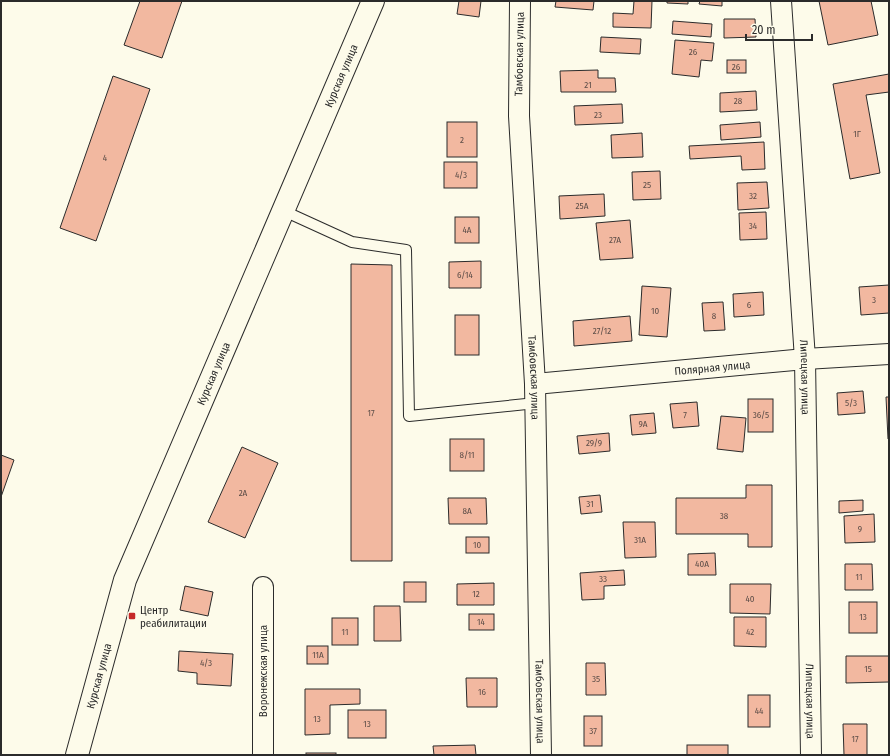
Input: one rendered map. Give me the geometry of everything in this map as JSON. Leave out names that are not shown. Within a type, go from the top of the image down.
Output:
[{"type":"street","name":"Курская улица","points":[[77,755],[125,580],[373,1]]},
{"type":"street","name":"Тамбовская улица","points":[[520,1],[519,116],[535,394],[541,755]]},
{"type":"street","name":"Липецкая улица","points":[[781,1],[806,359],[811,755]]},
{"type":"street","name":"Полярная улица","points":[[535,394],[806,359],[889,354]]},
{"type":"street","name":"Воронежская улица","points":[[263,587],[263,755]]},
{"type":"lane","points":[[284,211],[352,242],[406,250],[409,416],[535,394]]},
{"type":"building","points":[[140,1],[182,1],[162,58],[124,45]]},
{"type":"building","points":[[459,1],[481,1],[479,17],[457,14]]},
{"type":"building","points":[[556,1],[594,1],[593,10],[555,7]]},
{"type":"building","points":[[634,1],[652,1],[651,28],[613,27],[613,13],[633,14]]},
{"type":"building","points":[[667,1],[688,1],[688,4],[667,3]]},
{"type":"building","points":[[700,1],[722,1],[722,6],[699,4]]},
{"type":"building","points":[[819,1],[871,1],[878,35],[828,45]]},
{"type":"building","points":[[724,19],[755,19],[756,37],[724,38]]},
{"type":"building","points":[[673,21],[712,24],[711,37],[672,34]]},
{"type":"building","points":[[601,37],[641,39],[640,54],[600,52]]},
{"type":"building","points":[[675,40],[714,43],[712,61],[701,60],[699,77],[672,74]]},
{"type":"building","points":[[727,60],[746,60],[746,73],[727,73]]},
{"type":"building","points":[[598,70],[598,78],[615,78],[616,92],[561,92],[560,71]]},
{"type":"building","points":[[889,74],[889,92],[866,95],[880,173],[850,179],[833,84]]},
{"type":"building","points":[[113,76],[150,89],[96,241],[60,228]]},
{"type":"building","points":[[756,91],[757,110],[720,112],[720,93]]},
{"type":"building","points":[[622,104],[623,123],[575,125],[574,106]]},
{"type":"building","points":[[447,122],[477,122],[477,157],[447,157]]},
{"type":"building","points":[[760,122],[761,137],[721,140],[720,125]]},
{"type":"building","points":[[642,133],[643,157],[612,158],[611,135]]},
{"type":"building","points":[[764,142],[765,169],[742,170],[741,156],[690,159],[689,146]]},
{"type":"building","points":[[444,162],[477,162],[477,188],[444,188]]},
{"type":"building","points":[[660,171],[661,199],[633,200],[632,172]]},
{"type":"building","points":[[767,182],[769,208],[738,210],[737,183]]},
{"type":"building","points":[[604,194],[605,216],[560,219],[559,196]]},
{"type":"building","points":[[766,212],[767,239],[740,240],[739,213]]},
{"type":"building","points":[[455,217],[479,217],[479,243],[455,243]]},
{"type":"building","points":[[630,220],[633,258],[600,260],[596,223]]},
{"type":"building","points":[[481,261],[481,288],[449,288],[449,262]]},
{"type":"building","points":[[351,264],[392,265],[392,561],[351,561]]},
{"type":"building","points":[[889,285],[889,313],[861,315],[859,287]]},
{"type":"building","points":[[642,286],[671,288],[667,337],[639,335]]},
{"type":"building","points":[[763,292],[764,315],[734,317],[733,294]]},
{"type":"building","points":[[723,302],[725,330],[704,331],[702,303]]},
{"type":"building","points":[[455,315],[479,315],[479,355],[455,355]]},
{"type":"building","points":[[630,316],[632,341],[574,346],[573,321]]},
{"type":"building","points":[[863,391],[865,413],[838,415],[837,393]]},
{"type":"building","points":[[886,397],[889,397],[889,439],[888,439]]},
{"type":"building","points":[[748,399],[773,399],[773,432],[748,432]]},
{"type":"building","points":[[697,402],[699,426],[673,428],[670,404]]},
{"type":"building","points":[[654,413],[656,433],[632,435],[630,415]]},
{"type":"building","points":[[721,416],[746,418],[743,452],[717,449]]},
{"type":"building","points":[[609,433],[610,451],[579,454],[577,436]]},
{"type":"building","points":[[450,439],[484,439],[484,471],[450,471]]},
{"type":"building","points":[[242,447],[278,463],[245,538],[208,522]]},
{"type":"building","points":[[1,455],[14,460],[1,497]]},
{"type":"building","points":[[746,485],[772,485],[772,547],[748,547],[748,534],[676,534],[676,498],[746,498]]},
{"type":"building","points":[[600,495],[602,512],[581,514],[579,497]]},
{"type":"building","points":[[448,498],[486,498],[487,524],[449,524]]},
{"type":"building","points":[[863,500],[863,511],[839,513],[839,501]]},
{"type":"building","points":[[874,514],[875,542],[845,543],[844,516]]},
{"type":"building","points":[[623,522],[655,522],[656,557],[625,558]]},
{"type":"building","points":[[466,537],[489,537],[489,553],[466,553]]},
{"type":"building","points":[[715,553],[716,575],[688,575],[688,554]]},
{"type":"building","points":[[845,564],[872,564],[873,590],[845,590]]},
{"type":"building","points":[[624,570],[625,585],[604,586],[604,599],[582,600],[580,573]]},
{"type":"building","points":[[404,582],[426,582],[426,602],[404,602]]},
{"type":"building","points":[[494,583],[494,605],[457,605],[457,584]]},
{"type":"building","points":[[730,584],[771,584],[770,614],[730,613]]},
{"type":"building","points":[[185,586],[213,592],[208,616],[180,610]]},
{"type":"building","points":[[849,602],[877,602],[877,633],[849,633]]},
{"type":"building","points":[[374,606],[400,606],[401,641],[374,641]]},
{"type":"building","points":[[469,614],[494,614],[494,630],[469,630]]},
{"type":"building","points":[[734,617],[766,617],[766,647],[734,646]]},
{"type":"building","points":[[332,618],[358,618],[358,645],[332,645]]},
{"type":"building","points":[[307,646],[328,646],[328,664],[307,664]]},
{"type":"building","points":[[179,651],[233,654],[231,686],[197,684],[197,673],[178,671]]},
{"type":"building","points":[[846,656],[889,656],[889,682],[846,683]]},
{"type":"building","points":[[586,663],[605,663],[606,695],[586,695]]},
{"type":"building","points":[[466,678],[497,678],[497,707],[467,707]]},
{"type":"building","points":[[305,689],[360,689],[360,704],[330,705],[330,734],[305,735]]},
{"type":"building","points":[[748,695],[770,695],[770,727],[748,727]]},
{"type":"building","points":[[348,710],[386,710],[386,738],[348,738]]},
{"type":"building","points":[[584,716],[602,716],[602,746],[584,746]]},
{"type":"building","points":[[843,724],[867,724],[867,755],[844,755]]},
{"type":"building","points":[[475,745],[476,755],[434,755],[433,746]]},
{"type":"building","points":[[687,745],[728,745],[728,755],[687,755]]},
{"type":"building","points":[[306,753],[336,753],[336,755],[306,755]]},
{"type":"place","name":"Центр реабилитации","points":[[132,616]]}]
